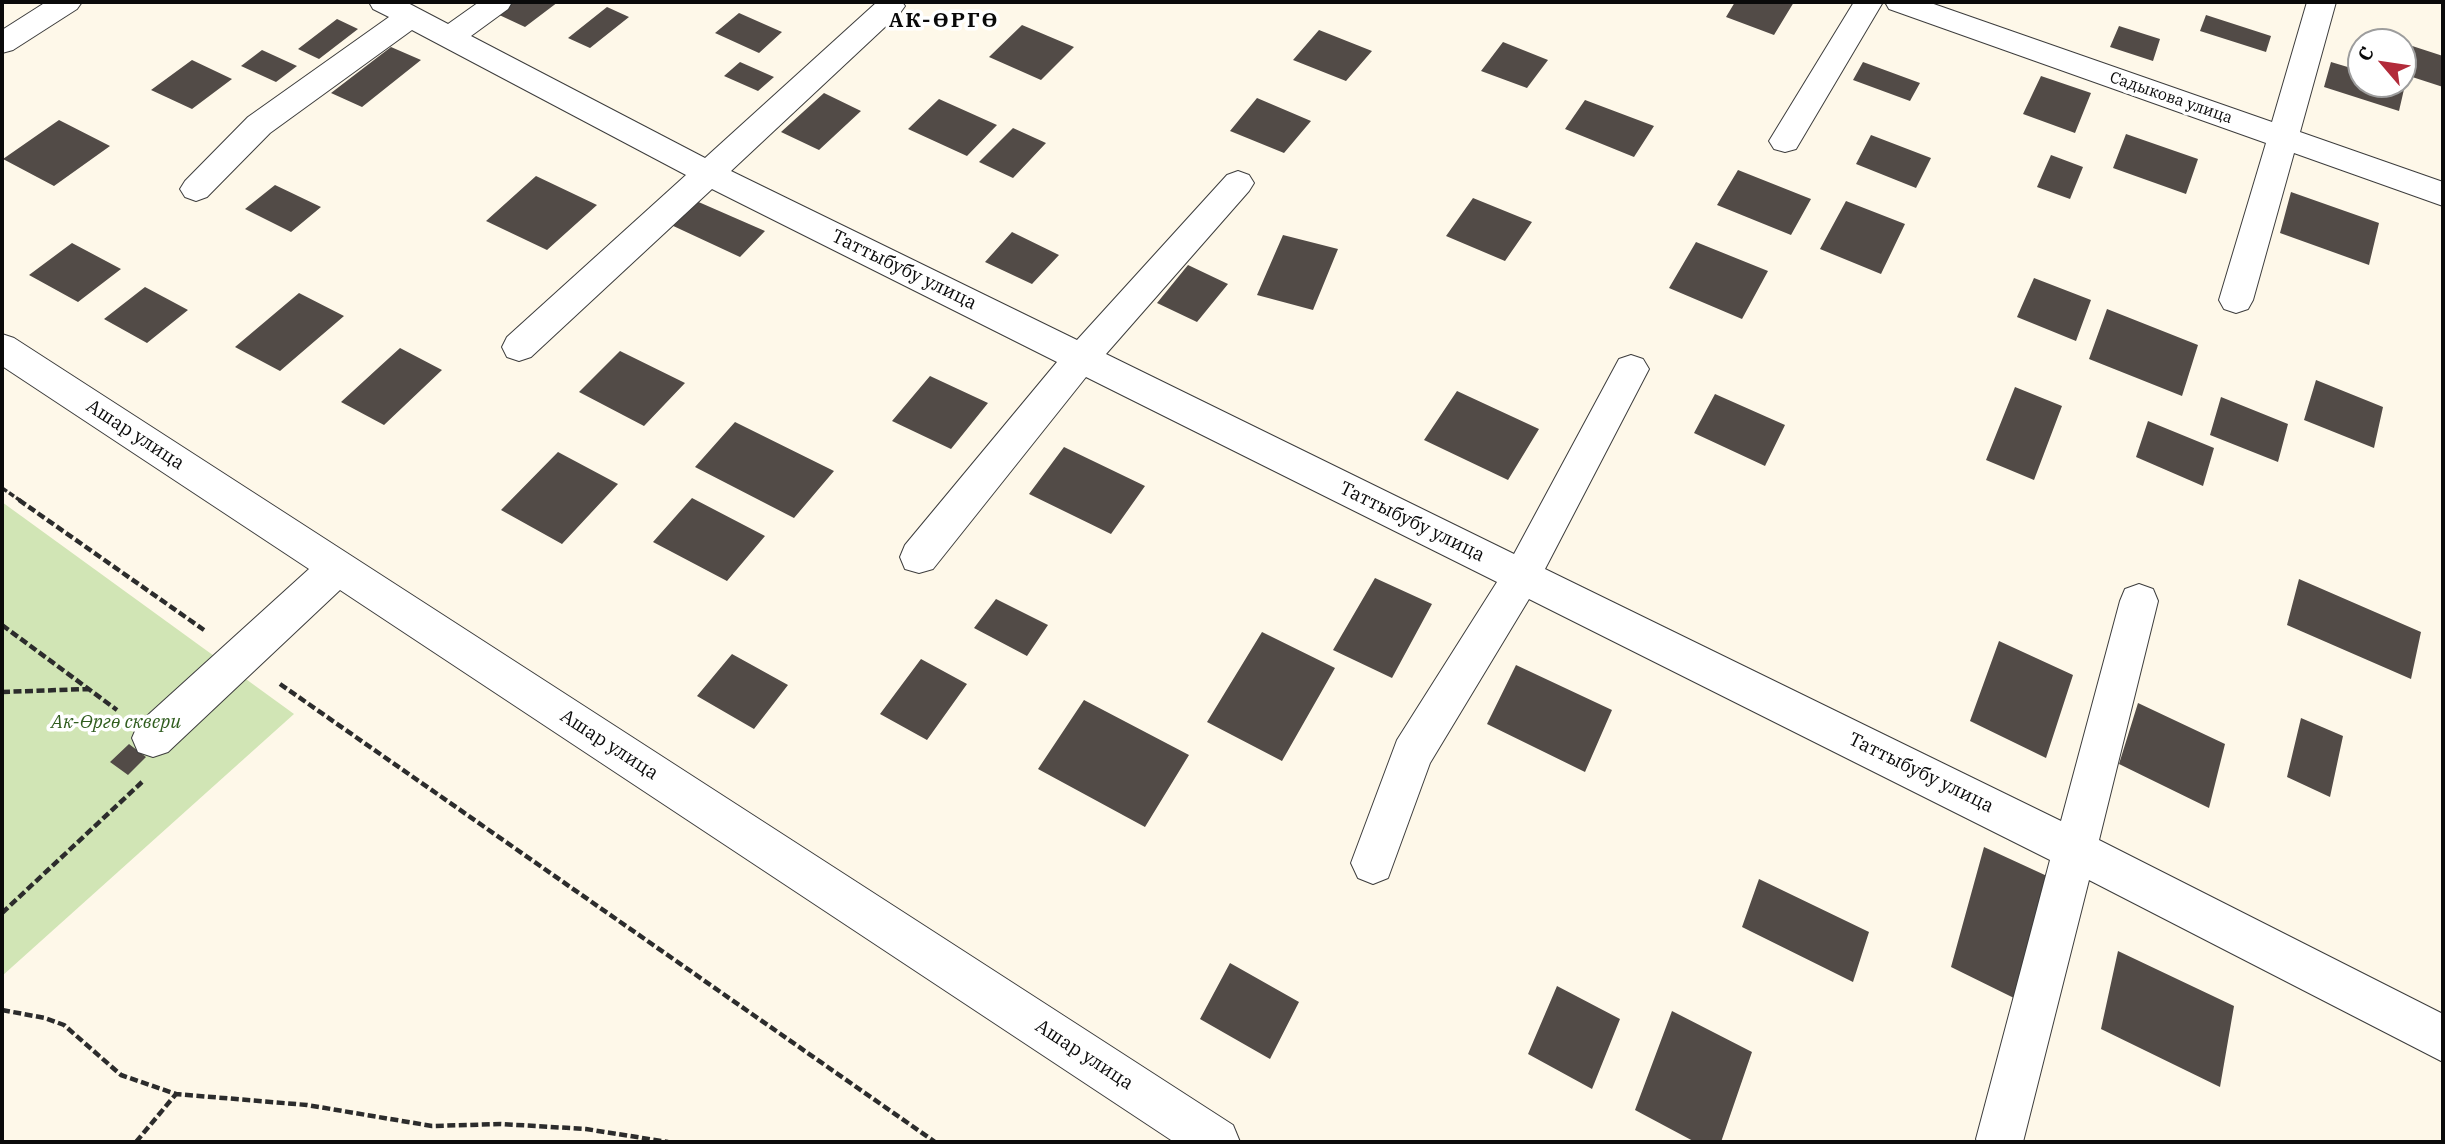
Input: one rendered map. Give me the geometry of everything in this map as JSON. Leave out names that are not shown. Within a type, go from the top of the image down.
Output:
[{"type":"street","points":[[2,43],[67,2]]},
{"type":"street","points":[[451,36],[498,2]]},
{"type":"street","points":[[1785,141],[1868,2]]},
{"type":"street","name":"Садыкова улица","points":[[1899,2],[2443,194]]},
{"type":"street","points":[[2236,300],[2322,2]]},
{"type":"street","points":[[519,347],[890,6]]},
{"type":"street","points":[[195,189],[259,125],[397,9]]},
{"type":"street","name":"Таттыбубу улица","points":[[397,9],[710,174],[2073,849],[2443,1039]]},
{"type":"street","points":[[919,557],[1081,358],[1238,183]]},
{"type":"street","name":"Ашар улица","points":[[2,348],[1216,1142]]},
{"type":"street","points":[[1373,863],[1412,754],[1522,576],[1631,369]]},
{"type":"street","points":[[153,738],[338,567]]},
{"type":"street","points":[[2000,1139],[2139,601]]},
{"type":"path","points":[[2,488],[935,1142]]},
{"type":"path","points":[[2,634],[3,626],[173,752],[2,913]]},
{"type":"path","points":[[2,692],[89,689]]},
{"type":"path","points":[[2,1010],[45,1018],[64,1025],[121,1075],[176,1094],[307,1105],[432,1126],[502,1124],[586,1129],[668,1142]]},
{"type":"path","points":[[136,1142],[176,1094]]},
{"type":"green space","name":"Ак-Өргө сквери","points":[[2,502],[294,714],[2,976]]},
{"type":"building","points":[[510,2],[558,2],[525,27],[495,13]]},
{"type":"building","points":[[1735,2],[1794,2],[1774,35],[1726,17]]},
{"type":"building","points":[[607,7],[629,17],[590,48],[568,38]]},
{"type":"building","points":[[739,13],[782,32],[759,53],[715,33]]},
{"type":"building","points":[[2206,15],[2271,36],[2266,52],[2200,31]]},
{"type":"building","points":[[337,19],[358,29],[319,59],[298,49]]},
{"type":"building","points":[[1022,25],[1074,47],[1041,80],[989,57]]},
{"type":"building","points":[[2119,26],[2160,39],[2153,61],[2110,47]]},
{"type":"building","points":[[1319,30],[1372,51],[1346,81],[1293,60]]},
{"type":"building","points":[[1503,42],[1548,60],[1527,88],[1481,71]]},
{"type":"building","points":[[391,47],[421,60],[362,107],[331,93]]},
{"type":"building","points":[[2417,48],[2443,56],[2443,87],[2417,79]]},
{"type":"building","points":[[262,50],[297,66],[276,82],[241,66]]},
{"type":"building","points":[[192,60],[232,79],[192,109],[151,90]]},
{"type":"building","points":[[740,62],[774,77],[758,91],[724,76]]},
{"type":"building","points":[[1863,62],[1920,83],[1910,101],[1853,80]]},
{"type":"building","points":[[2331,62],[2347,67],[2347,94],[2324,87]]},
{"type":"building","points":[[2041,76],[2091,93],[2075,133],[2023,114]]},
{"type":"building","points":[[824,93],[861,111],[819,150],[781,132]]},
{"type":"building","points":[[1257,98],[1311,121],[1284,153],[1230,131]]},
{"type":"building","points":[[2358,98],[2402,98],[2399,111]]},
{"type":"building","points":[[939,99],[997,125],[967,156],[908,129]]},
{"type":"building","points":[[1585,100],[1654,126],[1634,157],[1565,129]]},
{"type":"building","points":[[59,120],[110,146],[54,186],[3,159]]},
{"type":"building","points":[[1013,128],[1046,143],[1013,178],[979,162]]},
{"type":"building","points":[[2126,134],[2198,159],[2186,194],[2113,168]]},
{"type":"building","points":[[1871,135],[1931,158],[1916,188],[1856,164]]},
{"type":"building","points":[[2051,155],[2083,167],[2070,199],[2037,187]]},
{"type":"building","points":[[1738,170],[1811,199],[1791,235],[1717,205]]},
{"type":"building","points":[[536,176],[597,205],[547,250],[486,221]]},
{"type":"building","points":[[275,185],[321,207],[291,232],[245,209]]},
{"type":"building","points":[[2291,192],[2379,223],[2369,265],[2280,233]]},
{"type":"building","points":[[1473,198],[1532,222],[1505,261],[1446,236]]},
{"type":"building","points":[[694,200],[765,231],[740,257],[669,224]]},
{"type":"building","points":[[1846,201],[1905,224],[1881,274],[1820,249]]},
{"type":"building","points":[[1012,232],[1059,255],[1032,284],[985,262]]},
{"type":"building","points":[[1283,235],[1338,249],[1313,310],[1257,295]]},
{"type":"building","points":[[1696,242],[1768,271],[1742,319],[1669,288]]},
{"type":"building","points":[[72,243],[121,269],[78,302],[29,275]]},
{"type":"building","points":[[1188,265],[1228,284],[1197,322],[1157,303]]},
{"type":"building","points":[[2034,278],[2091,300],[2076,341],[2017,317]]},
{"type":"building","points":[[145,287],[188,310],[147,343],[104,319]]},
{"type":"building","points":[[299,293],[344,316],[280,371],[235,347]]},
{"type":"building","points":[[2107,309],[2198,345],[2182,396],[2089,359]]},
{"type":"building","points":[[400,348],[442,370],[384,425],[341,402]]},
{"type":"building","points":[[620,351],[685,383],[644,426],[579,392]]},
{"type":"building","points":[[930,376],[988,403],[951,449],[892,421]]},
{"type":"building","points":[[2316,380],[2383,407],[2374,448],[2304,420]]},
{"type":"building","points":[[2015,387],[2062,406],[2034,480],[1986,460]]},
{"type":"building","points":[[1457,391],[1539,429],[1508,480],[1424,440]]},
{"type":"building","points":[[1715,394],[1785,425],[1765,466],[1694,433]]},
{"type":"building","points":[[2221,397],[2288,424],[2278,462],[2210,435]]},
{"type":"building","points":[[2148,421],[2214,448],[2203,486],[2136,457]]},
{"type":"building","points":[[735,422],[834,471],[794,518],[695,467]]},
{"type":"building","points":[[1064,447],[1145,486],[1111,534],[1029,494]]},
{"type":"building","points":[[558,452],[618,484],[562,544],[501,510]]},
{"type":"building","points":[[692,498],[765,536],[727,581],[653,542]]},
{"type":"building","points":[[1375,578],[1432,604],[1392,678],[1333,650]]},
{"type":"building","points":[[2299,579],[2421,632],[2411,679],[2287,625]]},
{"type":"building","points":[[996,599],[1048,625],[1027,656],[974,628]]},
{"type":"building","points":[[1262,632],[1335,668],[1282,761],[1207,722]]},
{"type":"building","points":[[1999,641],[2073,675],[2046,758],[1970,721]]},
{"type":"building","points":[[732,654],[788,685],[754,729],[697,696]]},
{"type":"building","points":[[921,659],[967,684],[927,740],[880,714]]},
{"type":"building","points":[[1516,665],[1612,710],[1585,772],[1487,724]]},
{"type":"building","points":[[1084,700],[1189,755],[1145,827],[1038,769]]},
{"type":"building","points":[[2138,703],[2225,744],[2209,808],[2119,764]]},
{"type":"building","points":[[2301,718],[2343,736],[2330,797],[2287,777]]},
{"type":"building","points":[[129,744],[146,757],[128,775],[110,762]]},
{"type":"building","points":[[1984,847],[2047,876],[2016,999],[1951,967]]},
{"type":"building","points":[[1759,879],[1869,932],[1853,982],[1742,927]]},
{"type":"building","points":[[2118,951],[2234,1006],[2220,1087],[2101,1029]]},
{"type":"building","points":[[1230,963],[1299,1002],[1270,1059],[1200,1019]]},
{"type":"building","points":[[1557,986],[1620,1019],[1592,1089],[1528,1054]]},
{"type":"building","points":[[1672,1011],[1752,1052],[1721,1142],[1695,1142],[1635,1110]]},
{"type":"district","name":"АК-ӨРГӨ","points":[[944,21]]}]
